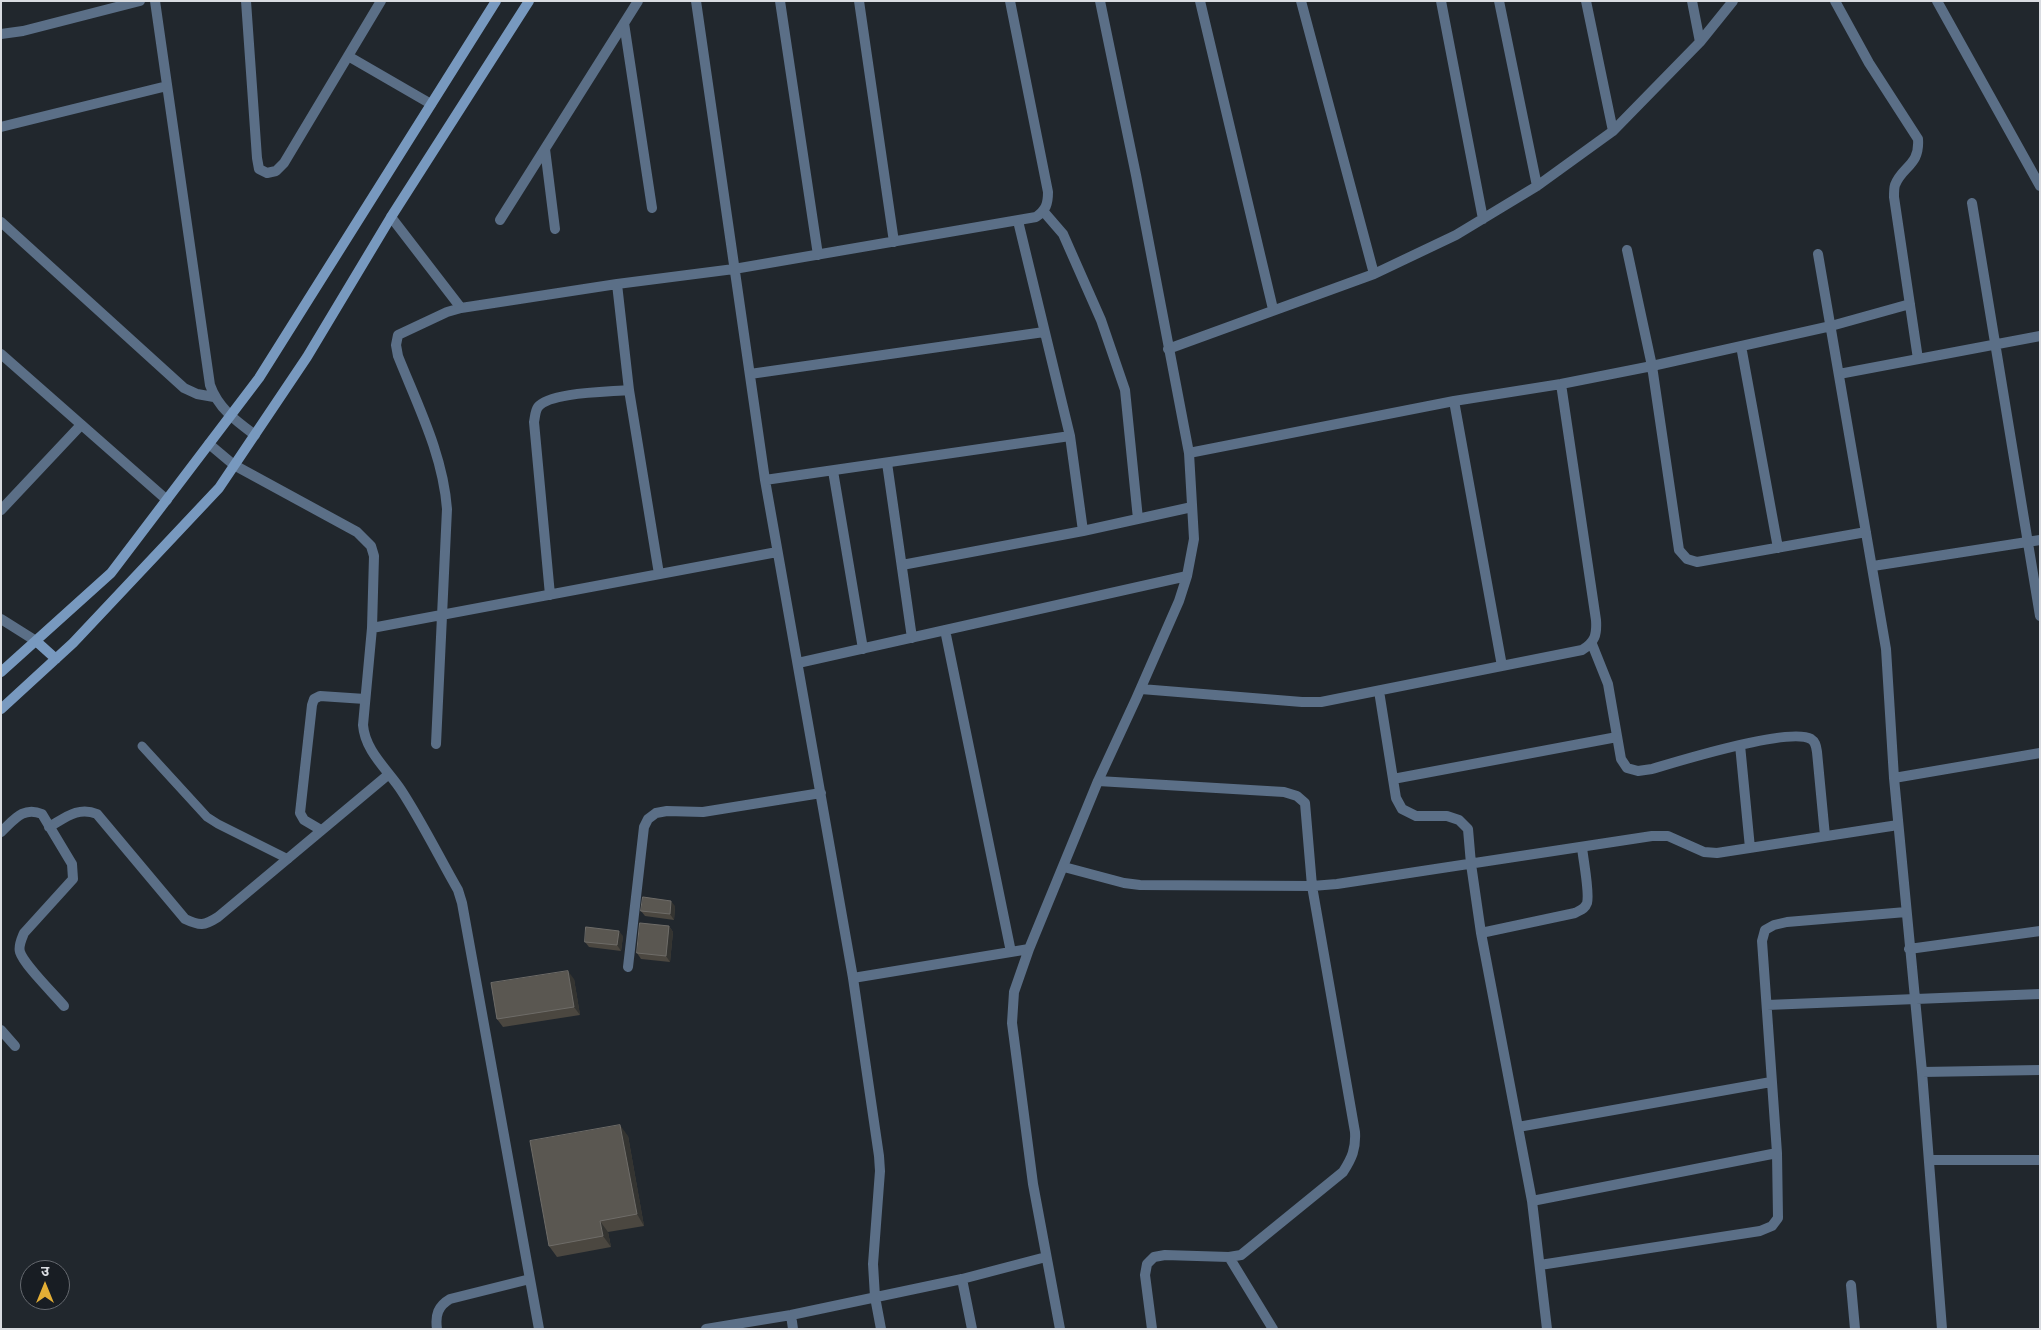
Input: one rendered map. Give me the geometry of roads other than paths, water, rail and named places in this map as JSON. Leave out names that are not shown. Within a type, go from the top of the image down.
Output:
[{"type":"main road","points":[[1,672],[111,573],[259,378],[496,1]]},
{"type":"main road","points":[[1,709],[73,643],[219,488],[307,357],[391,217],[529,1]]},
{"type":"main road","points":[[36,640],[56,659]]},
{"type":"street","points":[[1,34],[23,31],[140,1]]},
{"type":"street","points":[[155,1],[210,385],[214,396],[230,416],[254,435]]},
{"type":"street","points":[[246,1],[259,169],[267,173],[276,171],[284,163],[381,1]]},
{"type":"street","points":[[500,220],[638,1]]},
{"type":"street","points":[[696,1],[765,480],[853,978],[880,1171],[873,1264],[876,1297],[882,1329]]},
{"type":"street","points":[[780,1],[818,254]]},
{"type":"street","points":[[859,1],[894,242]]},
{"type":"street","points":[[436,744],[447,510],[446,496],[439,462],[398,356],[396,346],[398,335],[405,330],[447,312],[461,308],[617,284],[734,269],[1036,218],[1044,212],[1048,203],[1048,192],[1010,1]]},
{"type":"street","points":[[1060,1329],[1034,1184],[1012,1023],[1014,992],[1029,949],[1098,781],[1179,601],[1187,576],[1194,539],[1189,453],[1136,175],[1100,1]]},
{"type":"street","points":[[1200,1],[1273,309]]},
{"type":"street","points":[[1301,1],[1374,274]]},
{"type":"street","points":[[1440,1],[1482,219]]},
{"type":"street","points":[[1499,1],[1537,186]]},
{"type":"street","points":[[1586,1],[1613,131]]},
{"type":"street","points":[[1692,1],[1700,42]]},
{"type":"street","points":[[1168,349],[1273,309],[1374,274],[1456,235],[1537,186],[1613,131],[1700,42],[1733,1]]},
{"type":"street","points":[[1835,1],[1870,63],[1918,139],[1919,150],[1914,160],[1895,185],[1894,197],[1918,359]]},
{"type":"street","points":[[1937,1],[2040,186]]},
{"type":"street","points":[[624,23],[652,208]]},
{"type":"street","points":[[348,56],[431,104]]},
{"type":"street","points":[[1,126],[168,86]]},
{"type":"street","points":[[545,149],[555,229]]},
{"type":"street","points":[[1972,203],[2040,616]]},
{"type":"street","points":[[1044,212],[1063,234],[1101,320],[1125,390],[1138,519]]},
{"type":"street","points":[[391,217],[461,308]]},
{"type":"street","points":[[1018,220],[1070,436],[1083,531]]},
{"type":"street","points":[[1,222],[184,388],[197,394],[214,396]]},
{"type":"street","points":[[1627,250],[1652,366],[1680,550],[1687,559],[1697,562],[1866,532]]},
{"type":"street","points":[[1818,254],[1886,650],[1894,778],[1922,1072],[1942,1329]]},
{"type":"street","points":[[617,284],[629,390],[659,574]]},
{"type":"street","points":[[1189,453],[1454,401],[1561,384],[1652,366],[1831,326],[1910,304]]},
{"type":"street","points":[[750,374],[1044,332]]},
{"type":"street","points":[[1839,374],[2040,336]]},
{"type":"street","points":[[1741,346],[1778,548]]},
{"type":"street","points":[[1,354],[167,500]]},
{"type":"street","points":[[1141,688],[1302,702],[1336,700],[1582,650],[1592,644],[1597,633],[1596,620],[1561,384]]},
{"type":"street","points":[[550,594],[534,422],[537,408],[546,400],[560,397],[629,390]]},
{"type":"street","points":[[1454,401],[1502,666]]},
{"type":"street","points":[[3,505],[81,425]]},
{"type":"street","points":[[765,480],[1070,436]]},
{"type":"street","points":[[209,444],[234,465],[365,538],[371,546],[374,556],[372,628],[365,698],[364,736],[368,746],[401,790],[454,882],[462,903],[539,1329]]},
{"type":"street","points":[[888,463],[912,638]]},
{"type":"street","points":[[833,471],[863,649]]},
{"type":"street","points":[[902,565],[1083,531],[1192,507]]},
{"type":"street","points":[[1872,566],[2040,540]]},
{"type":"street","points":[[372,628],[777,552]]},
{"type":"street","points":[[798,663],[1187,576]]},
{"type":"street","points":[[1,619],[36,640]]},
{"type":"street","points":[[945,630],[1011,952]]},
{"type":"street","points":[[1592,644],[1608,684],[1621,759],[1627,768],[1638,771],[1740,745],[1801,736],[1811,739],[1816,744],[1818,752],[1825,836]]},
{"type":"street","points":[[1379,691],[1396,798],[1402,809],[1416,816],[1447,816],[1459,820],[1468,829],[1470,864],[1481,933],[1532,1201],[1547,1329]]},
{"type":"street","points":[[321,830],[304,820],[300,813],[314,699],[320,696],[365,698]]},
{"type":"street","points":[[1393,779],[1617,737]]},
{"type":"street","points":[[1740,745],[1750,848]]},
{"type":"street","points":[[1894,778],[2040,753]]},
{"type":"street","points":[[49,827],[77,811],[89,810],[97,814],[185,919],[196,924],[207,924],[218,917],[389,774]]},
{"type":"street","points":[[1098,781],[1284,792],[1297,796],[1305,803],[1312,886],[1355,1132],[1356,1147],[1352,1159],[1343,1172],[1241,1255],[1229,1258],[1165,1255],[1154,1257],[1147,1264],[1145,1275],[1152,1329]]},
{"type":"street","points":[[628,967],[644,827],[648,819],[656,813],[666,811],[703,812],[821,793]]},
{"type":"street","points":[[1,832],[18,816],[27,811],[42,814],[72,864],[74,879],[24,932],[20,942],[20,952],[26,962],[64,1006]]},
{"type":"street","points":[[1064,867],[1124,883],[1140,885],[1312,886],[1652,836],[1668,836],[1704,852],[1717,853],[1898,825]]},
{"type":"street","points":[[1481,933],[1575,913],[1583,909],[1587,902],[1587,894],[1582,847]]},
{"type":"street","points":[[1540,1265],[1760,1231],[1772,1226],[1778,1218],[1777,1153],[1762,941],[1766,930],[1774,925],[1787,922],[1906,912]]},
{"type":"street","points":[[1909,949],[2040,931]]},
{"type":"street","points":[[853,978],[1029,949]]},
{"type":"street","points":[[1766,1005],[2040,994]]},
{"type":"street","points":[[1,1030],[15,1046]]},
{"type":"street","points":[[1922,1072],[2040,1070]]},
{"type":"street","points":[[1518,1128],[1771,1082]]},
{"type":"street","points":[[1532,1201],[1777,1153]]},
{"type":"street","points":[[1929,1160],[2040,1160]]},
{"type":"street","points":[[710,1328],[791,1315],[962,1279],[1046,1258]]},
{"type":"street","points":[[1229,1258],[1273,1329]]},
{"type":"street","points":[[438,1329],[437,1312],[442,1304],[450,1299],[530,1279]]},
{"type":"street","points":[[962,1279],[972,1329]]},
{"type":"street","points":[[1851,1285],[1856,1329]]},
{"type":"street","points":[[791,1315],[793,1329]]},
{"type":"lane","points":[[142,746],[207,817],[288,859]]}]
